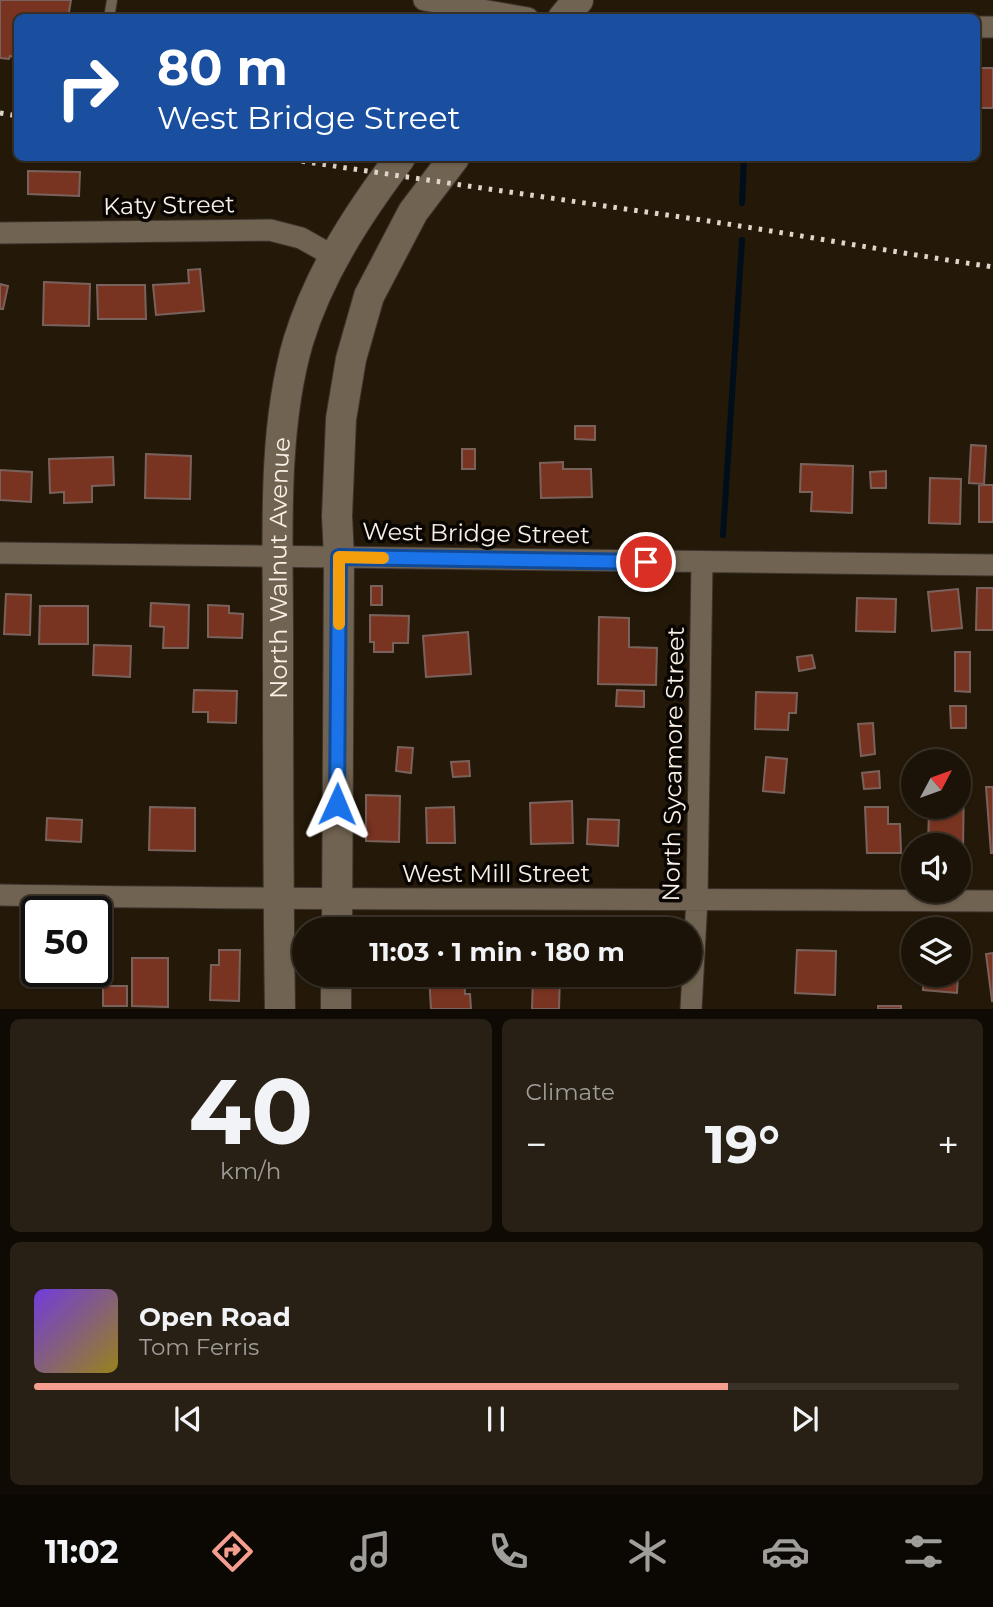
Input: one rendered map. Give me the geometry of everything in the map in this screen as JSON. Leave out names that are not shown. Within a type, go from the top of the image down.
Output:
[{"type":"main road","name":"North Walnut Avenue","points":[[280,1009],[278,557],[286,392],[299,339],[333,256],[398,161]]},
{"type":"main road","points":[[337,917],[337,516],[341,419],[351,359],[369,296],[413,212],[452,161]]},
{"type":"main road","points":[[336,987],[336,1009]]},
{"type":"street","points":[[424,0],[505,14]]},
{"type":"street","name":"Katy Street","points":[[0,233],[270,230],[301,238],[333,256]]},
{"type":"street","name":"West Bridge Street","points":[[0,554],[993,565]]},
{"type":"street","name":"North Sycamore Street","points":[[691,1009],[697,899],[702,562]]},
{"type":"street","name":"West Mill Street","points":[[0,895],[278,900],[993,901]]},
{"type":"building","points":[[0,0],[71,0],[69,14],[14,14],[14,57],[0,58]]},
{"type":"building","points":[[980,68],[993,68],[993,108],[980,108]]},
{"type":"building","points":[[28,171],[80,172],[79,196],[28,194]]},
{"type":"building","points":[[200,269],[204,311],[156,315],[153,285],[189,283],[188,270]]},
{"type":"building","points":[[44,282],[90,284],[89,326],[43,325]]},
{"type":"building","points":[[0,284],[8,286],[3,309],[0,309]]},
{"type":"building","points":[[97,285],[145,285],[146,319],[98,319]]},
{"type":"building","points":[[575,426],[595,426],[595,440],[575,439]]},
{"type":"building","points":[[971,445],[986,446],[984,484],[969,483]]},
{"type":"building","points":[[462,449],[475,449],[475,469],[462,469]]},
{"type":"building","points":[[146,454],[191,456],[190,499],[145,498]]},
{"type":"building","points":[[113,457],[114,485],[92,486],[92,502],[64,503],[64,492],[50,493],[49,459]]},
{"type":"building","points":[[563,462],[563,469],[591,469],[592,497],[541,498],[540,463]]},
{"type":"building","points":[[801,464],[853,466],[852,513],[811,511],[812,492],[800,492]]},
{"type":"building","points":[[0,470],[32,472],[31,502],[0,500]]},
{"type":"building","points":[[886,471],[886,488],[871,488],[870,472]]},
{"type":"building","points":[[930,478],[961,479],[960,524],[929,523]]},
{"type":"building","points":[[979,485],[993,485],[993,522],[979,522]]},
{"type":"building","points":[[371,586],[382,586],[382,605],[371,605]]},
{"type":"building","points":[[977,588],[993,588],[993,630],[976,630]]},
{"type":"building","points":[[958,589],[962,628],[932,631],[928,592]]},
{"type":"building","points":[[6,594],[31,595],[30,635],[4,634]]},
{"type":"building","points":[[857,598],[896,599],[895,632],[856,631]]},
{"type":"building","points":[[151,603],[189,605],[188,648],[163,648],[164,627],[150,626]]},
{"type":"building","points":[[208,605],[229,606],[229,613],[243,614],[242,638],[208,637]]},
{"type":"building","points":[[40,606],[88,606],[88,644],[39,644]]},
{"type":"building","points":[[370,615],[409,616],[408,643],[393,643],[393,652],[374,652],[374,642],[370,642]]},
{"type":"building","points":[[599,617],[629,618],[629,647],[657,648],[656,685],[598,684]]},
{"type":"building","points":[[468,632],[471,674],[426,677],[423,636]]},
{"type":"building","points":[[94,645],[131,646],[130,677],[93,675]]},
{"type":"building","points":[[955,652],[970,652],[970,692],[955,691]]},
{"type":"building","points":[[812,655],[815,668],[799,671],[797,657]]},
{"type":"building","points":[[194,690],[237,691],[236,723],[208,722],[208,712],[193,712]]},
{"type":"building","points":[[617,690],[644,691],[644,707],[616,706]]},
{"type":"building","points":[[756,692],[797,693],[796,713],[789,713],[788,730],[755,729]]},
{"type":"building","points":[[950,706],[966,706],[966,728],[951,728]]},
{"type":"building","points":[[873,723],[875,754],[861,756],[858,724]]},
{"type":"building","points":[[398,747],[413,748],[411,773],[396,771]]},
{"type":"building","points":[[766,757],[787,759],[784,793],[763,791]]},
{"type":"building","points":[[469,761],[470,776],[453,777],[451,762]]},
{"type":"building","points":[[879,771],[880,788],[864,789],[862,773]]},
{"type":"building","points":[[986,787],[993,787],[993,853],[991,853]]},
{"type":"building","points":[[366,795],[400,796],[399,842],[366,841]]},
{"type":"building","points":[[572,801],[573,843],[531,844],[530,803]]},
{"type":"building","points":[[150,807],[195,808],[195,851],[149,850]]},
{"type":"building","points":[[454,807],[455,843],[427,843],[426,808]]},
{"type":"building","points":[[865,807],[888,807],[888,824],[900,824],[901,853],[867,853]]},
{"type":"building","points":[[47,818],[82,820],[81,842],[46,840]]},
{"type":"building","points":[[588,819],[619,820],[618,846],[587,844]]},
{"type":"building","points":[[929,819],[963,819],[963,833],[928,833]]},
{"type":"building","points":[[219,950],[240,950],[239,1001],[210,1000],[211,965],[219,965]]},
{"type":"building","points":[[797,950],[836,951],[835,995],[795,993]]},
{"type":"building","points":[[993,953],[993,1001],[992,1001],[986,954]]},
{"type":"building","points":[[132,958],[168,958],[168,1007],[132,1006]]},
{"type":"building","points":[[127,986],[127,1006],[103,1006],[103,987]]},
{"type":"building","points":[[430,987],[465,987],[465,994],[470,994],[471,1009],[431,1009]]},
{"type":"building","points":[[533,987],[560,987],[559,1009],[532,1009]]},
{"type":"building","points":[[923,987],[957,987],[957,993],[923,990]]},
{"type":"building","points":[[878,1006],[901,1006],[901,1009],[878,1009]]},
{"type":"waterway","points":[[742,203],[744,161]]},
{"type":"waterway","points":[[723,535],[742,240]]},
{"type":"railway","points":[[0,113],[14,115]]},
{"type":"railway","points":[[301,161],[695,219],[993,267]]},
{"type":"slow traffic","points":[[339,624],[339,557],[383,558]]},
{"type":"route","points":[[337,804],[339,557],[646,562]]}]
